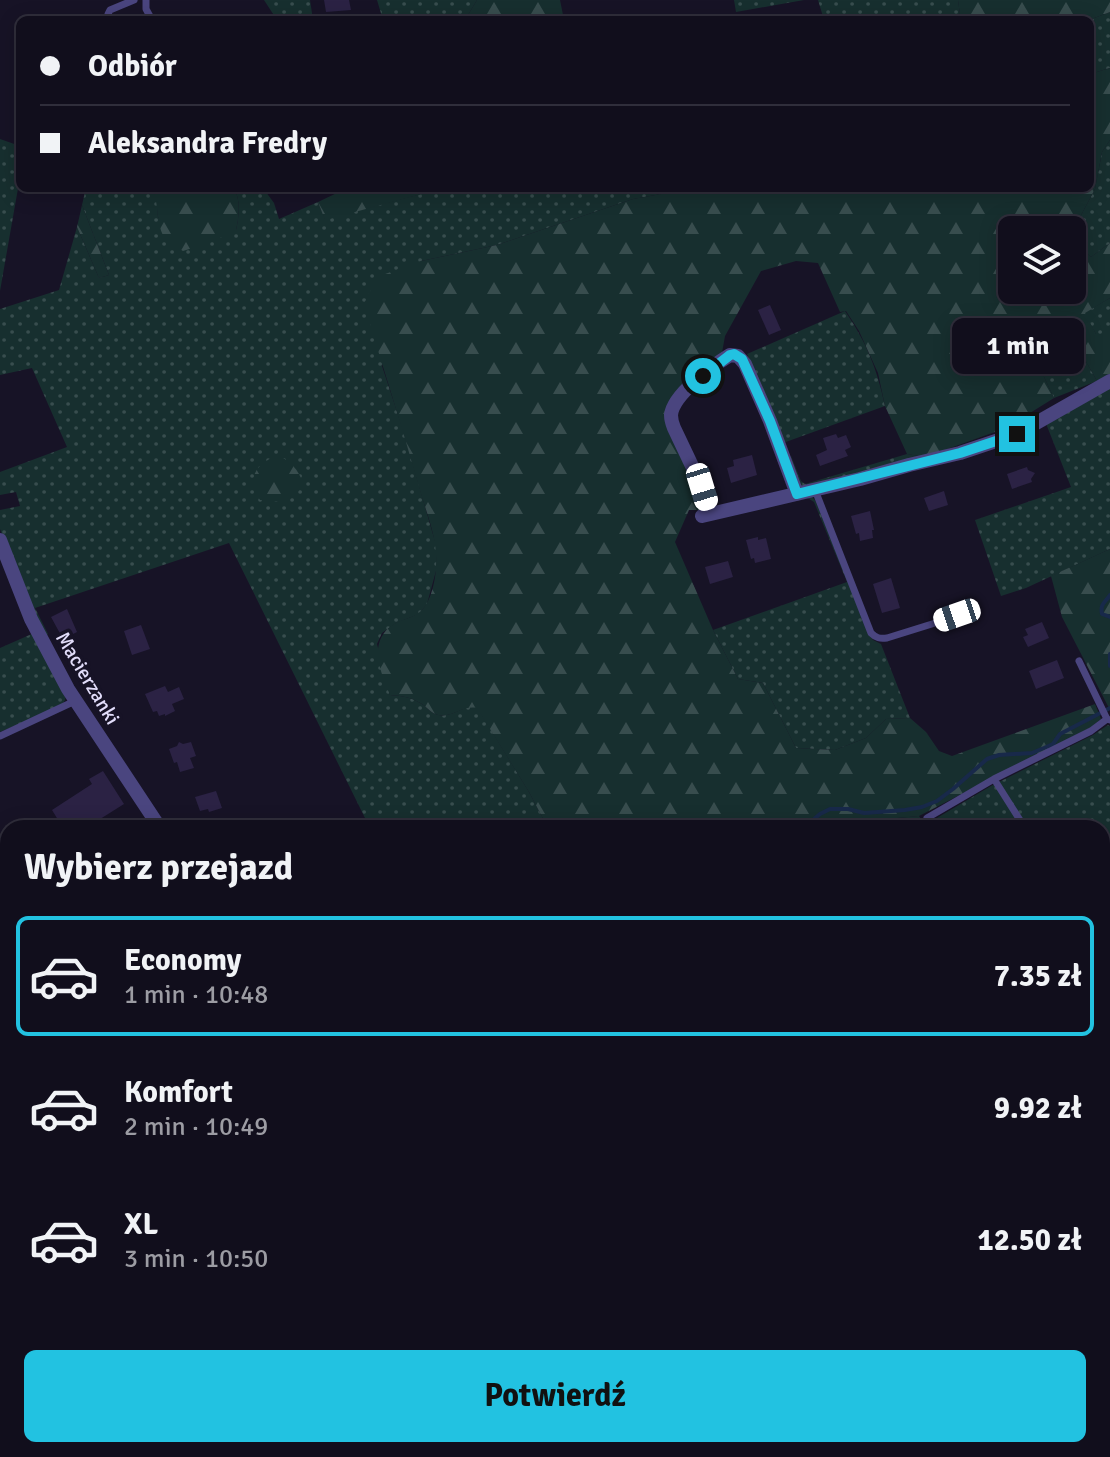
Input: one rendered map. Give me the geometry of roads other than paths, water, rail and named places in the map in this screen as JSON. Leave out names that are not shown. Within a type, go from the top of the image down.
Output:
[{"type":"street","points":[[797,494],[745,364],[738,356],[730,355],[685,391],[671,412],[674,428],[702,487],[706,515],[815,490],[1006,439],[1110,381]]},
{"type":"street","name":"Macierzanki","points":[[0,540],[31,619],[75,701],[155,820]]},
{"type":"lane","points":[[108,16],[110,10],[134,0]]},
{"type":"lane","points":[[815,490],[875,637],[887,638],[964,614]]},
{"type":"lane","points":[[927,818],[994,779],[1091,731],[1107,718],[1079,661]]},
{"type":"lane","points":[[0,736],[75,701]]},
{"type":"lane","points":[[994,779],[1020,820]]},
{"type":"waterway","points":[[1110,595],[1102,605],[1102,614],[1110,617]]},
{"type":"waterway","points":[[1110,654],[1110,666]]},
{"type":"waterway","points":[[813,820],[830,809],[864,813],[922,807],[937,801],[987,759],[1032,753],[1053,744],[1060,734],[1110,708]]}]
